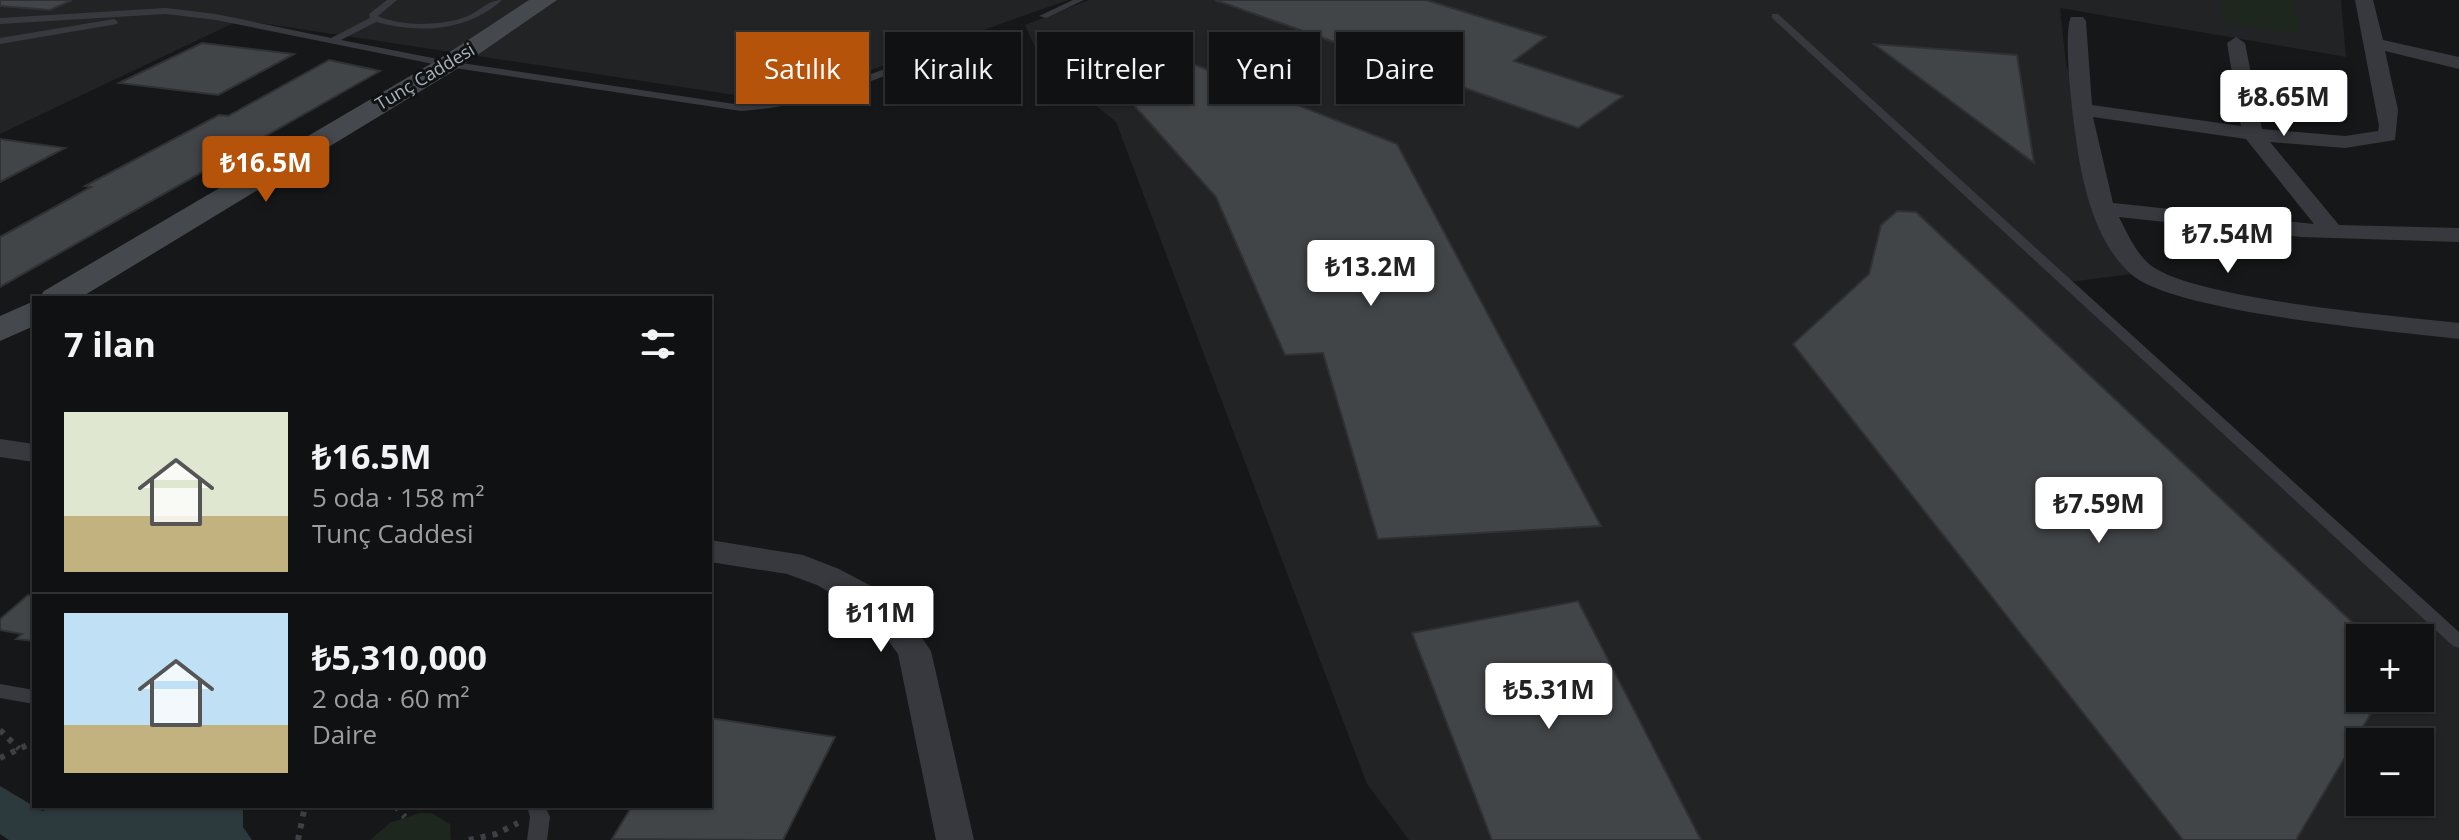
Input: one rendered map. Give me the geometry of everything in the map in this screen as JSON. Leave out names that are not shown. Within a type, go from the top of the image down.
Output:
[{"type":"main road","name":"Tunç Caddesi","points":[[59,296],[448,64],[545,0]]},
{"type":"main road","points":[[0,331],[32,312]]},
{"type":"street","points":[[2081,109],[2253,134],[2345,142],[2388,136],[2392,122],[2364,0]]},
{"type":"street","points":[[2077,21],[2081,109],[2102,208],[2141,270],[2170,285],[2228,300],[2459,331]]},
{"type":"street","points":[[2236,43],[2253,134],[2332,232]]},
{"type":"street","points":[[2373,43],[2459,63]]},
{"type":"street","points":[[2102,208],[2245,227],[2332,232],[2431,231],[2459,235]]},
{"type":"street","points":[[0,448],[32,453]]},
{"type":"street","points":[[712,551],[792,563],[828,577],[882,607],[914,651],[955,840]]},
{"type":"lane","points":[[162,0],[166,11]]},
{"type":"lane","points":[[375,19],[372,16],[393,0]]},
{"type":"lane","points":[[335,39],[375,19],[427,25],[455,23],[472,18],[498,0]]},
{"type":"lane","points":[[1043,16],[1080,0]]},
{"type":"lane","points":[[0,41],[166,11]]},
{"type":"lane","points":[[0,18],[41,19],[166,11],[216,17],[448,64],[741,108],[774,107],[803,101],[885,71]]},
{"type":"lane","points":[[1775,16],[2459,642]]},
{"type":"lane","points":[[0,691],[32,697]]},
{"type":"lane","points":[[530,810],[540,817],[537,840]]},
{"type":"path","points":[[0,730],[19,749]]},
{"type":"path","points":[[0,758],[32,743]]},
{"type":"path","points":[[298,840],[305,808]]},
{"type":"path","points":[[397,808],[405,817]]},
{"type":"path","points":[[469,840],[518,824],[530,810]]},
{"type":"shaded area","points":[[0,0],[1068,0],[978,32],[885,32],[885,65],[869,71],[869,32],[736,32],[736,95],[240,20],[0,134]]},
{"type":"shaded area","points":[[1089,0],[2341,0],[2346,57],[2060,8],[2066,64],[2132,274],[2069,282],[2459,633],[2459,840],[1409,840],[1367,784],[1116,122],[1094,104],[1193,104],[1193,32],[1037,32],[1037,51],[1025,25]]},
{"type":"shaded area","points":[[2221,0],[2292,0],[2301,34],[2224,22]]},
{"type":"shaded area","points":[[0,786],[32,805],[32,808],[42,811],[51,808],[243,808],[243,827],[252,840],[9,840],[0,834]]},
{"type":"shaded area","points":[[419,813],[432,813],[450,824],[451,840],[370,840],[390,823]]},
{"type":"building","points":[[0,0],[72,0],[50,10],[0,6]]},
{"type":"building","points":[[1215,0],[1426,0],[1546,37],[1514,61],[1623,96],[1578,128],[1463,87],[1463,32],[1336,32],[1336,43],[1320,37],[1320,32],[1306,32]]},
{"type":"building","points":[[202,43],[294,54],[218,95],[119,83]]},
{"type":"building","points":[[1874,44],[2017,55],[2034,163]]},
{"type":"building","points":[[329,60],[380,71],[0,287],[0,237],[91,187],[85,186],[219,115],[228,116]]},
{"type":"building","points":[[1193,64],[1209,70],[1209,104],[1295,104],[1397,144],[1601,526],[1378,539],[1323,353],[1285,355],[1216,197],[1133,104],[1193,104]]},
{"type":"building","points":[[0,139],[65,148],[0,182]]},
{"type":"building","points":[[1897,211],[1916,212],[2354,624],[2346,624],[2346,712],[2372,712],[2362,728],[2346,728],[2346,755],[2296,840],[2183,840],[1793,344],[1869,274],[1881,225]]},
{"type":"building","points":[[28,595],[32,596],[32,641],[16,639],[22,634],[0,630],[0,619]]},
{"type":"building","points":[[1578,601],[1701,840],[1492,840],[1412,633]]},
{"type":"building","points":[[712,718],[835,737],[783,840],[612,839],[631,808],[712,808]]}]
